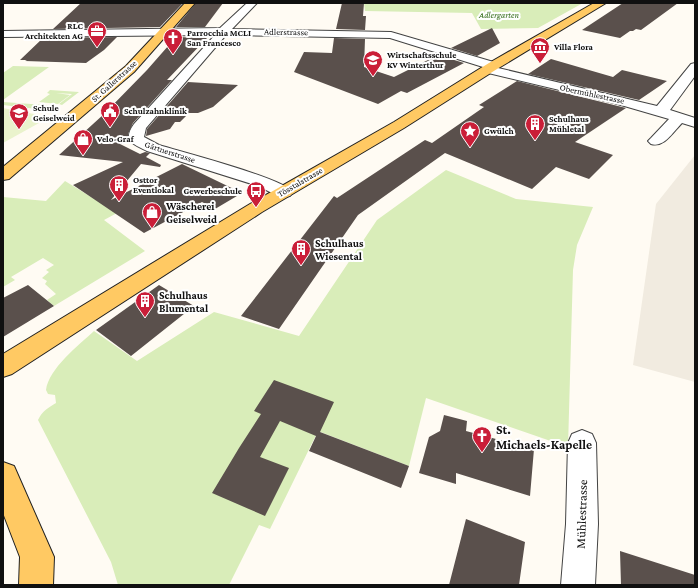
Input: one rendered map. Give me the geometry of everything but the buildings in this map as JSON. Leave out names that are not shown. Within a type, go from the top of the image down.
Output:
[{"type":"main road","name":"St. Gallerstrasse","points":[[3,175],[130,69],[190,3]]},
{"type":"main road","name":"Tösstalstrasse","points":[[3,368],[105,302],[284,192],[399,125],[490,67],[601,3]]},
{"type":"main road","name":"St. Gallerstrasse","points":[[3,161],[86,106]]},
{"type":"main road","points":[[3,476],[37,557],[36,585]]},
{"type":"street","name":"Gärtnerstrasse","points":[[252,3],[224,31],[139,127],[136,133],[136,139],[153,148],[264,182],[284,192]]},
{"type":"street","name":"Adlerstrasse","points":[[3,34],[224,31],[391,35],[490,67]]},
{"type":"street","name":"Obermühlestrasse","points":[[490,67],[561,87],[630,102],[695,123]]},
{"type":"street","points":[[660,111],[666,106],[695,67]]},
{"type":"street","points":[[656,141],[679,118]]},
{"type":"street","name":"Mühlestrasse","points":[[578,585],[582,524],[582,443]]},
{"type":"green space","name":"Adlergarten","points":[[364,3],[583,3],[538,28],[481,29],[472,13],[365,11]]},
{"type":"green space","name":"Schule Geiselweid","points":[[13,66],[49,67],[3,100],[3,73]]},
{"type":"green space","points":[[50,90],[79,92],[62,105],[59,104],[72,94],[56,93],[70,95],[58,104],[39,102],[50,94],[47,93]]},
{"type":"green space","points":[[3,102],[60,106],[54,111],[3,105]]},
{"type":"green space","points":[[3,108],[44,116],[34,121],[39,123],[3,143]]},
{"type":"green space","points":[[446,170],[516,199],[593,207],[577,245],[573,270],[568,447],[426,398],[409,466],[318,431],[270,529],[259,525],[229,585],[118,585],[111,562],[38,420],[43,412],[56,403],[55,395],[48,394],[46,390],[48,382],[59,365],[94,331],[137,361],[214,312],[299,336],[377,220]]},
{"type":"green space","points":[[65,181],[117,213],[104,220],[145,251],[54,306],[47,300],[56,294],[45,284],[47,281],[42,278],[49,272],[46,270],[54,265],[43,258],[11,277],[15,280],[3,287],[3,197],[46,201]]},
{"type":"shaded area","points":[[695,155],[695,382],[633,365],[656,204]]},
{"type":"place","name":"RLC Architekten AG","points":[[97,48]]},
{"type":"place","name":"Parrocchia MCLI San Francesco","points":[[173,55]]},
{"type":"place","name":"Villa Flora","points":[[540,64]]},
{"type":"place","name":"Wirtschaftsschule KV Winterthur","points":[[373,77]]},
{"type":"place","name":"Schulzahnklinik","points":[[110,128]]},
{"type":"place","name":"Schule Geiselweid","points":[[19,130]]},
{"type":"place","name":"Schulhaus Mühletal","points":[[535,141]]},
{"type":"place","name":"Gwülch","points":[[470,148]]},
{"type":"place","name":"Velo-Graf","points":[[83,156]]},
{"type":"place","name":"Osttor Eventlokal","points":[[119,202]]},
{"type":"place","name":"Gewerbeschule","points":[[256,208]]},
{"type":"place","name":"Wäscherei Geiselweid","points":[[152,229]]},
{"type":"place","name":"Schulhaus Wiesental","points":[[301,266]]},
{"type":"place","name":"Schulhaus Blumental","points":[[145,318]]},
{"type":"place","name":"St. Michaels-Kapelle","points":[[482,453]]}]
